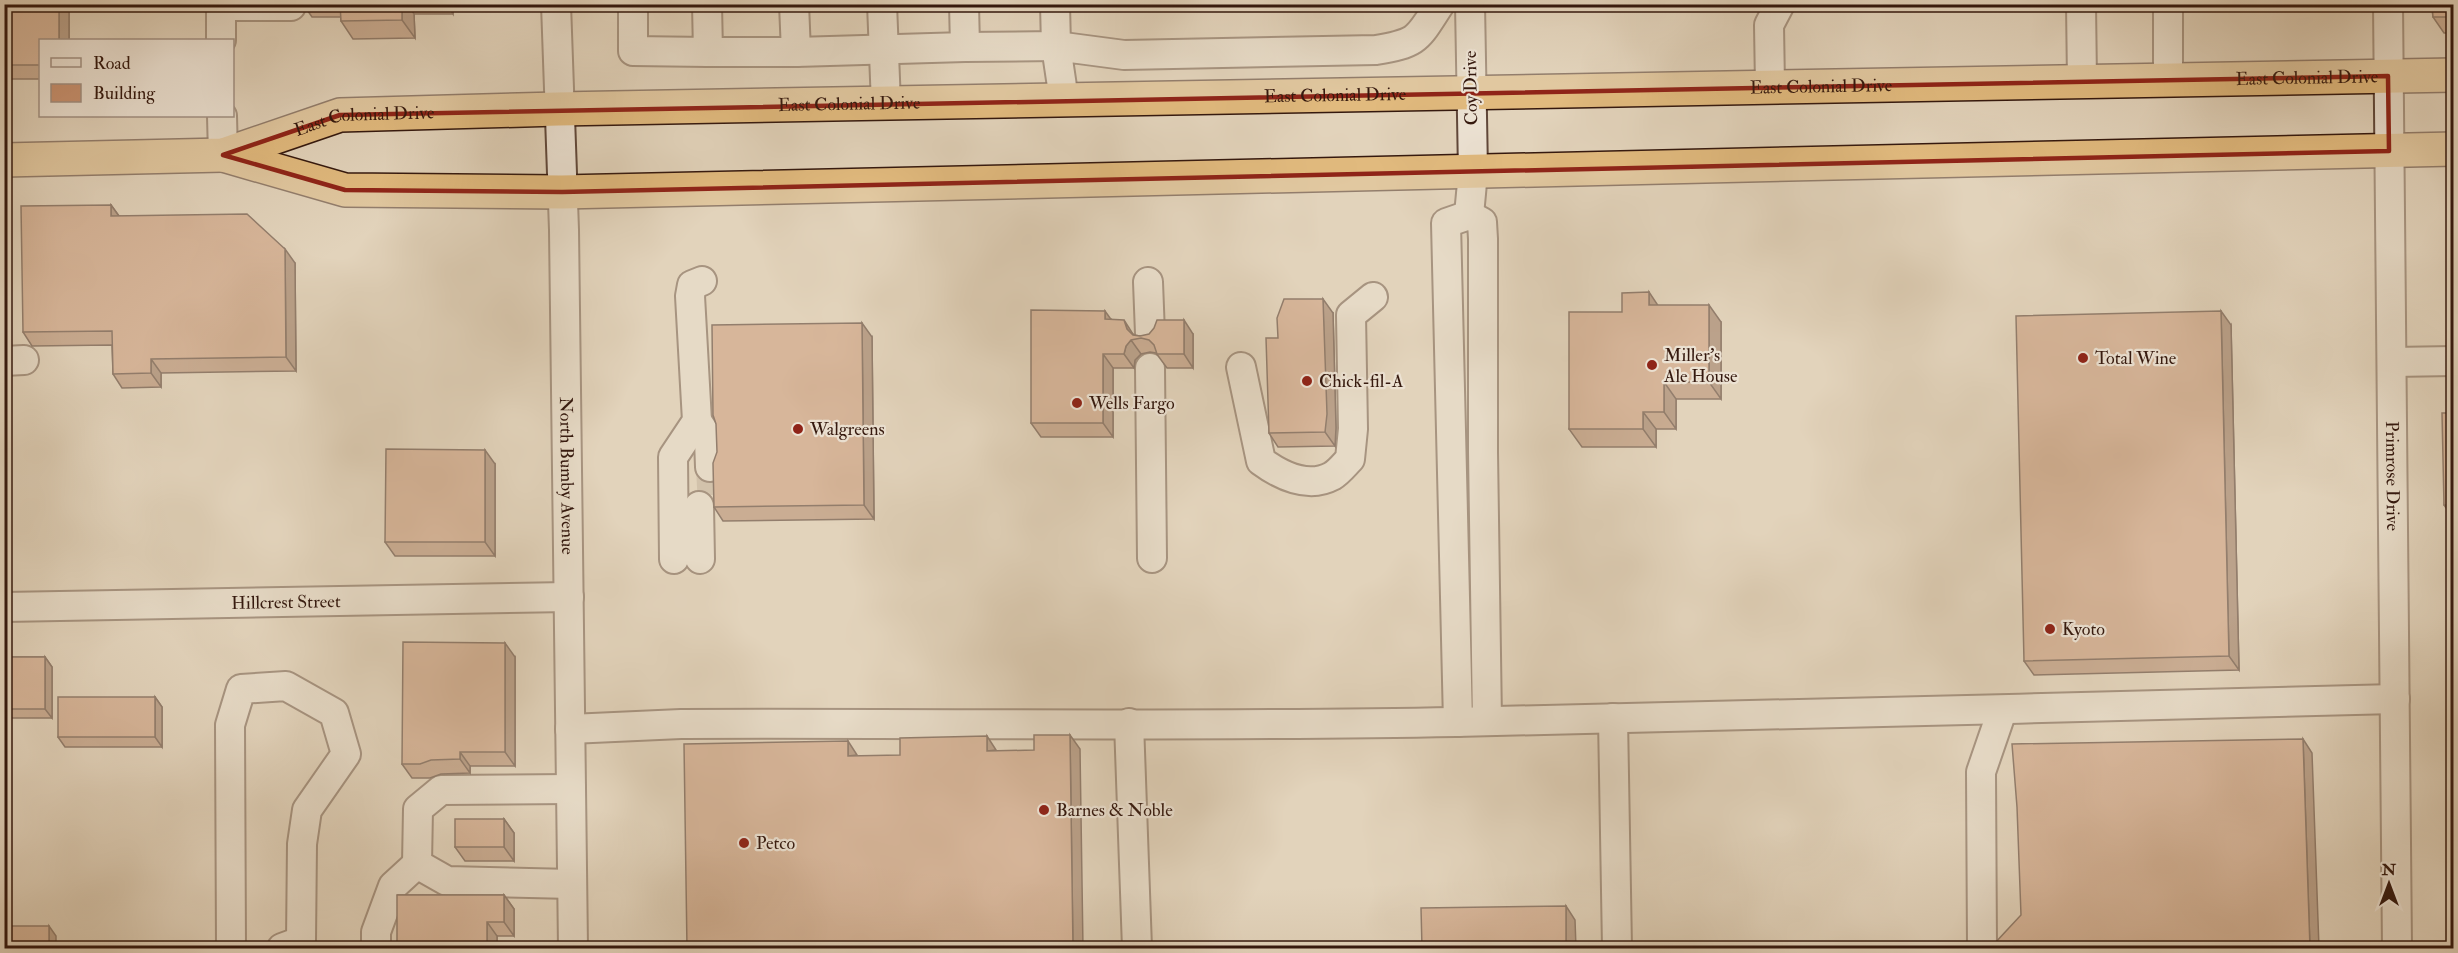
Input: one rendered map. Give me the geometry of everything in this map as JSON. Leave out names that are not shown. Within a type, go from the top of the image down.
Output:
[{"type":"highway","name":"East Colonial Drive","points":[[4,160],[223,155],[340,116],[558,109],[2454,75]]},
{"type":"highway","name":"East Colonial Drive","points":[[223,155],[345,190],[562,192],[2454,149]]},
{"type":"street","points":[[221,39],[221,5],[291,6],[291,4]]},
{"type":"street","name":"North Bumby Avenue","points":[[556,4],[562,192],[573,948]]},
{"type":"street","points":[[633,4],[633,51],[796,52],[884,48],[1056,46],[1124,56],[1376,51],[1397,47],[1416,39],[1440,4]]},
{"type":"street","points":[[707,4],[708,52]]},
{"type":"street","points":[[794,4],[796,52]]},
{"type":"street","points":[[882,4],[886,104]]},
{"type":"street","points":[[964,4],[965,48]]},
{"type":"street","points":[[1055,4],[1056,46],[1064,100]]},
{"type":"street","name":"Coy Drive","points":[[1469,215],[1473,172],[1470,4]]},
{"type":"street","points":[[1770,86],[1769,26],[1780,4]]},
{"type":"street","points":[[2081,4],[2082,81]]},
{"type":"street","points":[[2168,4],[2168,80]]},
{"type":"street","name":"Primrose Drive","points":[[2388,4],[2397,948]]},
{"type":"street","points":[[222,117],[223,155]]},
{"type":"street","points":[[1458,722],[1446,223],[1469,215],[1482,222],[1483,239],[1483,476],[1487,721]]},
{"type":"street","points":[[702,281],[692,285],[690,296],[697,421],[704,468]]},
{"type":"street","points":[[1148,282],[1150,334]]},
{"type":"street","points":[[1241,367],[1261,461],[1279,474],[1310,482],[1332,476],[1350,459],[1353,429],[1351,315],[1373,297]]},
{"type":"street","points":[[2392,362],[2454,361]]},
{"type":"street","points":[[1150,368],[1152,558]]},
{"type":"street","points":[[697,421],[673,457],[695,559],[705,506]]},
{"type":"street","name":"Hillcrest Street","points":[[4,607],[569,597]]},
{"type":"street","points":[[231,948],[230,725],[241,689],[286,686],[334,713],[346,754],[307,810],[302,844],[302,940],[282,948]]},
{"type":"street","points":[[570,729],[692,724],[1458,722],[2002,711],[2395,699]]},
{"type":"street","points":[[1982,948],[1981,772],[2002,711]]},
{"type":"street","points":[[1613,718],[1617,948]]},
{"type":"street","points":[[1129,723],[1137,948]]},
{"type":"street","points":[[376,948],[376,932],[393,886],[417,864],[418,809],[441,790],[571,789]]},
{"type":"street","points":[[417,864],[447,881],[572,884]]},
{"type":"highlighted area","points":[[2388,76],[2389,151],[562,192],[345,190],[223,155],[340,115]]},
{"type":"building","points":[[4,4],[59,4],[59,39],[39,39],[39,65],[4,65]]},
{"type":"building","points":[[340,4],[402,4],[402,20],[341,21]]},
{"type":"building","points":[[2432,4],[2454,4],[2454,17],[2433,17]]},
{"type":"building","points":[[111,205],[111,216],[247,214],[285,249],[286,357],[151,359],[151,373],[113,374],[112,331],[23,332],[21,206]]},
{"type":"building","name":"Miller's Ale House","points":[[1649,292],[1649,305],[1709,305],[1709,382],[1664,382],[1664,412],[1643,412],[1643,429],[1569,429],[1569,312],[1622,312],[1622,293]]},
{"type":"building","points":[[1284,299],[1323,299],[1327,414],[1325,432],[1269,433],[1266,338],[1278,338],[1277,318]]},
{"type":"building","name":"Wells Fargo","points":[[1031,310],[1105,311],[1105,319],[1124,320],[1127,329],[1133,335],[1140,336],[1149,334],[1157,320],[1184,320],[1184,354],[1157,354],[1154,345],[1149,340],[1141,338],[1131,340],[1124,354],[1103,354],[1103,423],[1031,423]]},
{"type":"building","points":[[2221,311],[2229,656],[2024,661],[2016,316]]},
{"type":"building","name":"Walgreens","points":[[862,323],[864,505],[714,507],[713,463],[717,452],[716,424],[713,415],[712,325]]},
{"type":"building","points":[[2442,413],[2454,413],[2454,505],[2444,505]]},
{"type":"building","points":[[386,449],[485,450],[485,542],[385,542]]},
{"type":"building","points":[[403,642],[505,643],[505,752],[460,752],[460,759],[402,764]]},
{"type":"building","points":[[4,657],[45,657],[45,709],[4,709]]},
{"type":"building","points":[[2452,669],[2454,669],[2454,745],[2453,745]]},
{"type":"building","points":[[58,697],[155,697],[155,737],[58,737]]},
{"type":"building","points":[[1034,735],[1070,735],[1073,948],[687,948],[684,744],[848,741],[848,756],[900,755],[900,738],[987,736],[987,751],[1034,750]]},
{"type":"building","points":[[2303,739],[2310,948],[2002,948],[1995,943],[2021,915],[2012,744]]},
{"type":"building","points":[[455,819],[504,819],[504,847],[455,847]]},
{"type":"building","points":[[397,895],[504,895],[504,922],[487,922],[487,948],[397,948]]},
{"type":"building","points":[[1566,906],[1566,948],[1422,948],[1421,908]]},
{"type":"building","points":[[4,926],[49,926],[49,948],[4,948]]},
{"type":"tunnel","points":[[710,467],[712,506]]},
{"type":"place","name":"Total Wine","points":[[2083,358]]},
{"type":"place","name":"Miller's Ale House","points":[[1652,365]]},
{"type":"place","name":"Chick-fil-A","points":[[1307,381]]},
{"type":"place","name":"Wells Fargo","points":[[1077,403]]},
{"type":"place","name":"Walgreens","points":[[798,429]]},
{"type":"place","name":"Kyoto","points":[[2050,629]]},
{"type":"place","name":"Barnes & Noble","points":[[1044,810]]},
{"type":"place","name":"Petco","points":[[744,843]]}]
